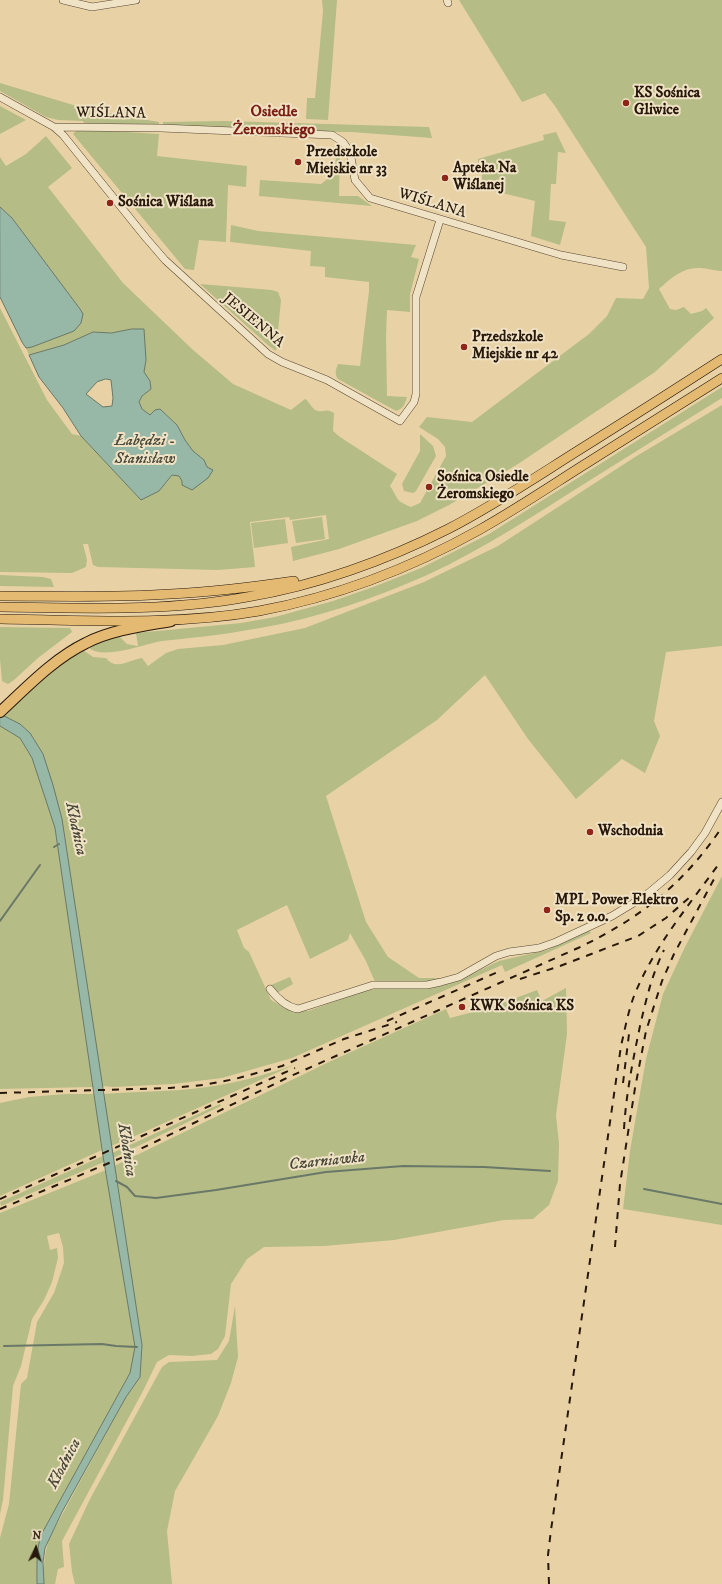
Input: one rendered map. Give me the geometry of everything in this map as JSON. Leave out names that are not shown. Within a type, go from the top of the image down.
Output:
[{"type":"highway","points":[[0,712],[66,655],[86,642],[128,625],[171,620]]},
{"type":"main road","points":[[0,607],[124,608],[174,606],[248,597],[333,576],[411,546],[471,517],[722,360]]},
{"type":"main road","points":[[171,620],[215,617],[259,611],[297,603],[341,591],[419,560],[467,537],[512,511],[722,378]]},
{"type":"main road","points":[[0,596],[124,596],[170,594],[247,588],[333,576]]},
{"type":"main road","points":[[0,619],[128,625]]},
{"type":"street","points":[[64,0],[92,7],[136,0]]},
{"type":"street","name":"JESIENNA","points":[[0,97],[54,127],[67,139],[165,260],[262,349],[282,362],[327,380],[400,421],[414,402],[416,394],[416,297],[440,220]]},
{"type":"street","name":"WIŚLANA","points":[[54,127],[161,128],[332,135],[343,142],[350,152],[355,180],[370,198],[561,255],[622,267]]},
{"type":"street","points":[[270,989],[276,997],[293,1008],[298,1009],[373,986],[427,985],[441,982],[459,977],[496,956],[509,952],[539,948],[556,942],[618,912],[645,896],[670,875],[691,852],[705,833],[722,802]]},
{"type":"green space","points":[[322,0],[337,0],[328,120],[306,119],[307,98],[315,98],[323,11]]},
{"type":"green space","points":[[459,0],[722,0],[722,271],[703,268],[688,269],[673,277],[659,289],[670,309],[676,310],[684,307],[691,314],[702,311],[706,308],[714,318],[655,372],[518,464],[449,505],[417,521],[339,549],[293,561],[291,547],[329,539],[326,515],[290,520],[289,517],[250,522],[255,567],[218,570],[98,567],[93,565],[88,544],[83,544],[87,560],[86,567],[72,573],[0,572],[0,308],[47,400],[72,434],[81,436],[141,500],[168,481],[172,475],[179,476],[182,481],[207,467],[204,460],[193,451],[185,440],[177,425],[160,409],[155,410],[150,415],[142,409],[139,402],[142,396],[151,389],[150,381],[144,372],[146,360],[132,329],[111,333],[93,332],[64,345],[29,355],[26,348],[32,347],[80,309],[12,218],[0,207],[0,157],[6,166],[26,154],[46,136],[72,168],[48,187],[123,283],[192,349],[233,384],[291,410],[305,399],[316,410],[327,410],[334,413],[333,431],[397,474],[390,486],[399,501],[411,507],[420,503],[446,456],[445,447],[438,439],[419,427],[427,417],[472,422],[589,334],[607,316],[616,298],[643,299],[649,288],[646,247],[555,106],[545,93],[522,102]]},
{"type":"green space","points":[[0,83],[90,110],[159,122],[159,126],[84,123],[83,121],[58,120],[46,117],[0,91]]},
{"type":"green space","points":[[0,106],[26,120],[0,134]]},
{"type":"green space","points":[[224,121],[429,127],[432,138],[351,132],[163,126],[163,122]]},
{"type":"green space","points":[[78,129],[159,134],[157,156],[247,166],[246,187],[228,185],[226,242],[199,240],[194,270],[185,269],[73,134]]},
{"type":"green space","points":[[556,132],[566,153],[558,152],[556,184],[551,184],[549,220],[566,222],[560,245],[531,236],[535,201],[494,191],[481,185],[483,167],[478,166],[478,159],[544,140],[543,135]]},
{"type":"green space","points":[[337,150],[340,152],[339,196],[358,196],[372,206],[259,196],[260,180],[321,184],[334,174]]},
{"type":"green space","points":[[231,225],[258,231],[416,245],[411,257],[419,259],[410,294],[410,312],[387,310],[387,396],[407,397],[402,408],[396,411],[338,379],[336,375],[338,364],[360,366],[369,282],[325,277],[325,267],[310,266],[311,251],[230,242]]},
{"type":"green space","points":[[200,284],[272,290],[278,292],[281,300],[276,351],[269,346]]},
{"type":"green space","points":[[722,387],[722,398],[529,519],[469,554],[406,584],[366,600],[325,613],[263,628],[162,641],[113,652],[94,651],[88,647],[103,641],[120,637],[127,644],[138,646],[136,633],[241,623],[275,617],[333,601],[421,568],[489,534]]},
{"type":"green space","points":[[722,405],[722,646],[666,652],[654,721],[660,736],[645,773],[622,759],[576,799],[528,739],[485,675],[437,720],[326,796],[366,922],[388,957],[419,978],[448,978],[424,983],[375,982],[366,961],[350,933],[348,940],[310,959],[287,905],[237,930],[244,948],[249,952],[271,1000],[289,1010],[308,1011],[355,994],[378,988],[420,989],[459,980],[499,961],[547,950],[589,930],[591,933],[505,972],[502,965],[292,1058],[222,1078],[173,1084],[114,1087],[102,1086],[62,819],[36,743],[22,726],[3,716],[61,663],[83,650],[93,657],[106,658],[114,664],[123,664],[142,658],[148,666],[166,653],[178,649],[223,645],[305,628],[424,582],[498,546],[635,457]]},
{"type":"green space","points":[[420,434],[433,446],[436,456],[416,491],[413,493],[404,491],[402,484],[420,451]]},
{"type":"green space","points":[[322,517],[325,539],[296,543],[292,521]]},
{"type":"green space","points":[[285,519],[288,543],[254,548],[251,523]]},
{"type":"green space","points":[[0,575],[43,577],[51,579],[54,587],[0,586]]},
{"type":"green space","points":[[0,627],[70,628],[72,632],[38,658],[8,684],[2,681]]},
{"type":"green space","points":[[0,726],[20,738],[32,758],[55,828],[93,1087],[0,1089]]},
{"type":"green space","points":[[722,876],[722,1225],[623,1209],[630,1151],[646,1059],[663,994],[685,947]]},
{"type":"green space","points":[[290,977],[293,984],[277,993],[271,985]]},
{"type":"green space","points":[[566,988],[567,1034],[556,1115],[559,1144],[558,1181],[549,1205],[533,1219],[504,1220],[394,1240],[324,1246],[264,1247],[247,1259],[231,1284],[225,1336],[218,1349],[211,1354],[192,1356],[169,1355],[157,1362],[143,1391],[62,1541],[64,1567],[58,1569],[55,1584],[44,1584],[44,1559],[51,1535],[126,1397],[140,1376],[142,1345],[114,1166],[331,1061],[446,1009],[450,1018],[492,1007],[537,990],[542,1001]]},
{"type":"green space","points":[[294,1065],[111,1146],[103,1094],[205,1087],[248,1079]]},
{"type":"green space","points":[[65,1094],[94,1094],[102,1150],[0,1196],[0,1103],[29,1097]]},
{"type":"green space","points":[[220,1104],[221,1106],[113,1158],[112,1153]]},
{"type":"green space","points":[[103,1156],[104,1162],[1,1206],[0,1202]]},
{"type":"green space","points":[[106,1170],[135,1347],[130,1373],[41,1535],[37,1565],[37,1584],[0,1584],[0,1538],[9,1504],[21,1384],[27,1378],[37,1322],[54,1293],[64,1263],[63,1247],[59,1233],[47,1236],[50,1250],[57,1248],[58,1258],[52,1282],[44,1300],[32,1319],[21,1366],[13,1386],[3,1500],[0,1514],[0,1213]]},
{"type":"green space","points":[[235,1306],[238,1357],[231,1383],[218,1416],[175,1491],[167,1531],[172,1584],[75,1584],[69,1544],[90,1499],[162,1367],[169,1362],[217,1360],[229,1341]]},
{"type":"water","points":[[0,207],[12,218],[83,314],[81,323],[74,331],[32,347],[26,348],[22,342],[0,297]]},
{"type":"water","name":"Łabędzi - Stanisław","points":[[132,329],[144,329],[146,360],[144,372],[150,381],[151,389],[142,396],[139,402],[142,409],[150,415],[155,410],[160,409],[177,425],[193,451],[204,460],[207,467],[213,470],[208,478],[192,490],[182,485],[182,481],[179,476],[172,475],[159,491],[141,500],[81,436],[63,408],[39,377],[29,355],[64,345],[93,332],[111,333]],"holes":[[[106,379],[111,380],[113,398],[112,406],[103,407],[86,394],[97,382]]]},
{"type":"water","points":[[0,714],[20,724],[30,733],[43,754],[62,819],[142,1345],[140,1377],[126,1397],[62,1512],[45,1548],[43,1562],[44,1584],[37,1584],[37,1565],[41,1535],[130,1373],[135,1347],[103,1156],[55,828],[32,758],[20,738],[0,726]]},
{"type":"waterway","points":[[54,847],[59,844]]},
{"type":"waterway","points":[[0,921],[40,865]]},
{"type":"waterway","name":"Czarniawka","points":[[116,1181],[127,1187],[135,1196],[156,1198],[326,1172],[403,1166],[484,1167],[550,1171]]},
{"type":"waterway","name":"Czarniawka","points":[[644,1189],[722,1204]]},
{"type":"waterway","points":[[4,1346],[102,1344],[137,1347]]},
{"type":"railway","points":[[0,1209],[128,1155],[291,1076],[600,937],[640,912],[676,883],[692,866],[722,827]]},
{"type":"railway","points":[[549,1584],[548,1555],[551,1530],[621,1046],[630,1008],[642,978],[662,943],[721,861]]},
{"type":"railway","points":[[615,1247],[620,1184],[635,1088],[646,1031],[662,981],[674,954],[714,879]]},
{"type":"railway","points":[[520,979],[560,966],[638,936],[666,918],[691,896]]},
{"type":"railway","points":[[624,1129],[632,1064],[640,1026],[647,997],[664,950]]},
{"type":"railway","points":[[387,1021],[500,971]]},
{"type":"railway","points":[[0,1093],[170,1088],[203,1085],[235,1079],[282,1066],[344,1039],[397,1022]]},
{"type":"railway","points":[[623,1083],[629,1034]]},
{"type":"railway","points":[[0,1199],[295,1068]]},
{"type":"place","name":"KS Sośnica Gliwice","points":[[626,103]]},
{"type":"place","name":"Przedszkole Miejskie nr 33","points":[[298,162]]},
{"type":"place","name":"Apteka Na Wiślanej","points":[[445,178]]},
{"type":"place","name":"Sośnica Wiślana","points":[[110,203]]},
{"type":"place","name":"Przedszkole Miejskie nr 42","points":[[464,347]]},
{"type":"place","name":"Sośnica Osiedle Żeromskiego","points":[[429,487]]},
{"type":"place","name":"Wschodnia","points":[[590,832]]},
{"type":"place","name":"MPL Power Elektro Sp. z o.o.","points":[[547,910]]},
{"type":"place","name":"KWK Sośnica KS","points":[[462,1007]]},
{"type":"district","name":"Osiedle Żeromskiego","points":[[274,122]]},
{"type":"water label","name":"Kłodnica","points":[[75,829]]},
{"type":"water label","name":"Kłodnica","points":[[126,1150]]},
{"type":"water label","name":"Kłodnica","points":[[65,1464]]}]
